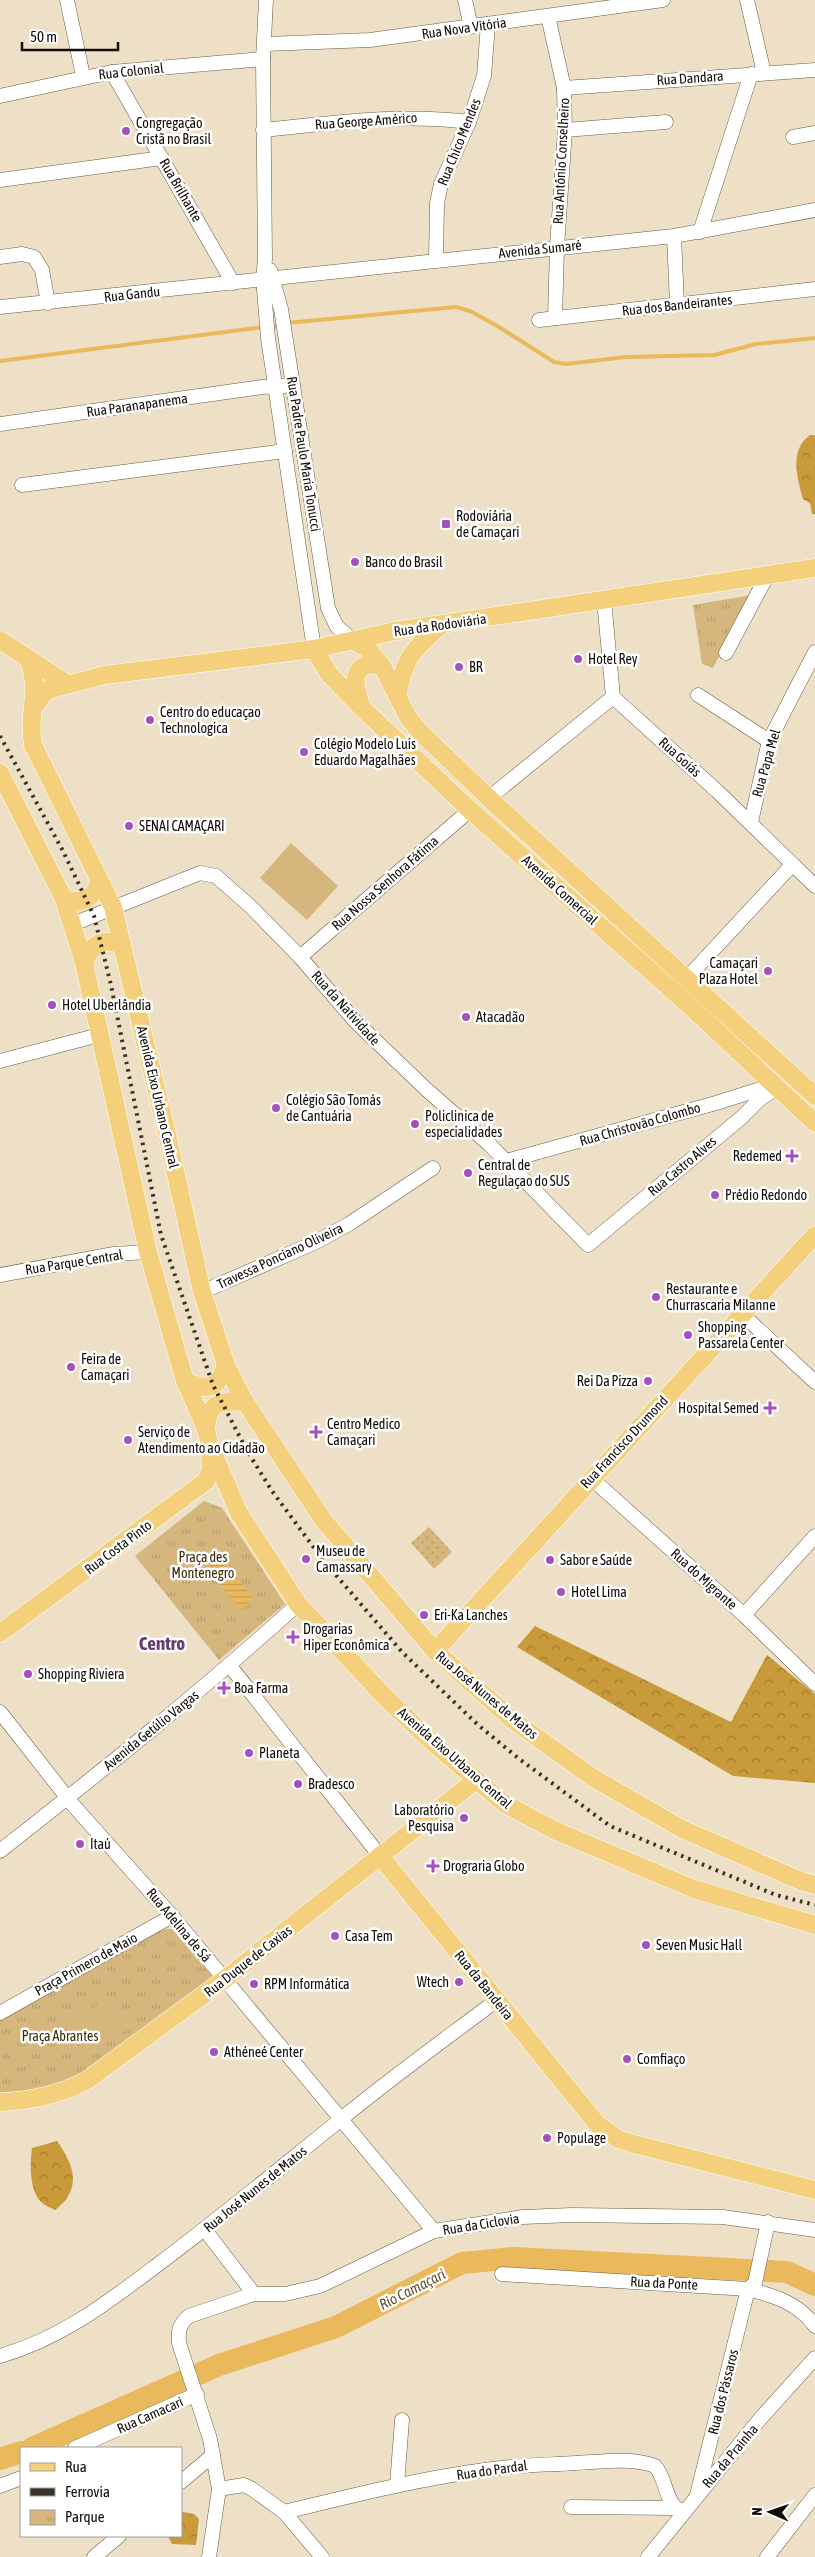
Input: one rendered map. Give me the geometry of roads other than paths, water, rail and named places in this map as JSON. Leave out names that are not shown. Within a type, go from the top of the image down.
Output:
[{"type":"main road","name":"Rua da Rodoviária","points":[[33,708],[47,690],[66,683],[130,672],[314,649],[395,631],[815,568]]},
{"type":"main road","points":[[397,696],[403,667],[408,656],[441,625]]},
{"type":"main road","points":[[0,640],[66,683]]},
{"type":"main road","name":"Avenida Comercial","points":[[354,641],[368,649],[382,666],[408,717],[419,731],[488,798],[815,1096]]},
{"type":"main road","name":"Avenida Comercial","points":[[314,649],[329,674],[362,708],[470,810],[815,1123]]},
{"type":"main road","points":[[274,654],[298,659],[329,674]]},
{"type":"main road","name":"Avenida Eixo Urbano Central","points":[[29,660],[35,686],[30,730],[33,745],[113,907],[202,1292],[226,1365],[244,1402]]},
{"type":"main road","points":[[362,708],[355,690],[357,674],[360,668],[372,664],[382,666]]},
{"type":"main road","name":"Avenida Eixo Urbano Central","points":[[0,773],[64,899],[73,924],[84,963],[148,1252],[185,1380],[238,1513],[298,1604],[384,1696],[505,1804],[556,1831],[694,1889],[815,1924]]},
{"type":"main road","points":[[64,899],[74,902],[88,900],[94,894],[100,882]]},
{"type":"main road","points":[[84,963],[91,947],[96,944],[112,942],[122,944]]},
{"type":"main road","points":[[772,1083],[777,1063]]},
{"type":"main road","name":"Rua Francisco Drumond","points":[[435,1651],[815,1235]]},
{"type":"main road","points":[[185,1380],[200,1387],[214,1385],[222,1376],[226,1365]]},
{"type":"main road","points":[[208,1438],[207,1414],[212,1407],[222,1403],[244,1402]]},
{"type":"main road","name":"Rua José Nunes de Matos","points":[[244,1402],[324,1521],[435,1651],[514,1721],[595,1779],[682,1829],[801,1882],[815,1884]]},
{"type":"main road","name":"Rua Costa Pinto","points":[[0,1633],[206,1481],[211,1469],[208,1438]]},
{"type":"main road","name":"Rua Duque de Caxias","points":[[0,2102],[23,2101],[63,2092],[86,2081],[225,1980],[476,1780]]},
{"type":"main road","name":"Rua da Bandeira","points":[[380,1856],[597,2124],[618,2139],[815,2190]]},
{"type":"street","points":[[67,0],[83,76]]},
{"type":"street","name":"Rua Padre Paulo Maria Tonucci","points":[[266,0],[263,58],[265,260],[268,277],[281,309],[328,608],[337,627],[354,641]]},
{"type":"street","points":[[465,0],[471,27]]},
{"type":"street","name":"Rua Nova Vitória","points":[[264,44],[370,40],[664,0]]},
{"type":"street","points":[[700,232],[757,74],[747,0]]},
{"type":"street","name":"Rua Antônio Conselheiro","points":[[548,16],[564,88],[565,130],[557,247],[555,318]]},
{"type":"street","name":"Rua Chico Mendes","points":[[436,260],[437,203],[441,184],[469,122],[484,76],[488,24]]},
{"type":"street","name":"Rua Colonial","points":[[0,96],[83,76],[263,58]]},
{"type":"street","name":"Rua Dandara","points":[[564,88],[815,70]]},
{"type":"street","name":"Rua Brilhante","points":[[112,72],[234,283]]},
{"type":"street","name":"Rua George Américo","points":[[263,130],[386,118],[438,118],[469,122]]},
{"type":"street","points":[[565,130],[666,122]]},
{"type":"street","points":[[793,137],[815,133]]},
{"type":"street","points":[[0,180],[162,158]]},
{"type":"street","name":"Avenida Sumaré","points":[[268,277],[674,236],[815,210]]},
{"type":"street","points":[[674,236],[677,305]]},
{"type":"street","points":[[0,257],[22,254],[34,257],[42,270],[48,303]]},
{"type":"street","name":"Rua Padre Paulo Maria Tonucci","points":[[268,277],[266,310],[268,338],[314,649]]},
{"type":"street","name":"Rua Gandu","points":[[0,307],[234,283],[268,277]]},
{"type":"street","name":"Rua dos Bandeirantes","points":[[539,320],[815,289]]},
{"type":"street","name":"Rua Paranapanema","points":[[0,424],[275,386],[294,387]]},
{"type":"street","points":[[22,485],[285,452]]},
{"type":"street","points":[[726,653],[766,576]]},
{"type":"street","points":[[488,798],[612,697],[604,600]]},
{"type":"street","name":"Rua Papa Mel","points":[[750,822],[769,741],[815,652]]},
{"type":"street","points":[[698,695],[769,741]]},
{"type":"street","name":"Rua Goiás","points":[[612,697],[750,822],[815,886]]},
{"type":"street","name":"Rua Nossa Senhora Fátima","points":[[300,957],[470,810]]},
{"type":"street","points":[[687,978],[792,864]]},
{"type":"street","name":"Rua da Natividade","points":[[73,924],[200,873],[216,876],[251,907],[300,957],[355,1021],[506,1162],[588,1245]]},
{"type":"street","points":[[0,1061],[99,1035]]},
{"type":"street","name":"Rua Christovão Colombo","points":[[506,1162],[716,1103],[772,1083]]},
{"type":"street","name":"Rua Castro Alves","points":[[588,1245],[726,1129],[761,1098],[772,1083]]},
{"type":"street","points":[[716,1103],[728,1112],[726,1129]]},
{"type":"street","name":"Travessa Ponciano Oliveira","points":[[202,1292],[316,1242],[349,1224],[433,1168]]},
{"type":"street","name":"Rua Parque Central","points":[[0,1275],[114,1254],[148,1252]]},
{"type":"street","points":[[742,1314],[815,1382]]},
{"type":"street","name":"Rua do Migrante","points":[[591,1478],[744,1615],[815,1684]]},
{"type":"street","points":[[744,1615],[815,1536]]},
{"type":"street","name":"Avenida Getúlio Vargas","points":[[0,1851],[230,1666],[298,1604]]},
{"type":"street","name":"Rua da Bandeira","points":[[230,1666],[380,1856]]},
{"type":"street","name":"Rua Adelina de Sá","points":[[0,1712],[67,1798],[172,1916],[434,2231]]},
{"type":"street","name":"Praça Primero de Maio","points":[[0,2013],[172,1916]]},
{"type":"street","name":"Rua José Nunes de Matos","points":[[0,2356],[27,2349],[65,2331],[99,2309],[205,2230],[341,2119],[497,2000]]},
{"type":"street","name":"Rua da Ciclovia","points":[[209,2557],[219,2488],[213,2455],[196,2391],[179,2343],[178,2331],[182,2322],[189,2316],[254,2294],[285,2294],[320,2286],[434,2231],[523,2217],[572,2215],[723,2217],[815,2230]]},
{"type":"street","name":"Rua dos Pássaros","points":[[697,2495],[752,2286],[762,2256],[768,2222]]},
{"type":"street","points":[[205,2230],[254,2294]]},
{"type":"street","name":"Rua da Ponte","points":[[502,2274],[752,2286],[781,2298],[799,2310],[815,2326]]},
{"type":"street","name":"Rua da Prainha","points":[[648,2557],[680,2511],[697,2495],[760,2419],[815,2358]]},
{"type":"street","name":"Rua Camacari","points":[[77,2447],[196,2391]]},
{"type":"street","points":[[397,2485],[402,2420]]},
{"type":"street","points":[[182,2481],[213,2455]]},
{"type":"street","name":"Rua do Pardal","points":[[284,2512],[397,2485],[523,2465],[632,2462],[655,2466],[662,2474],[670,2500],[680,2511]]},
{"type":"street","points":[[0,2486],[20,2478]]},
{"type":"street","points":[[219,2488],[244,2485],[284,2512],[322,2557]]},
{"type":"street","points":[[767,2557],[815,2495]]},
{"type":"street","points":[[571,2507],[658,2508],[680,2511]]},
{"type":"street","points":[[94,2557],[118,2537]]},
{"type":"waterway","points":[[287,323],[456,307],[470,311],[499,327],[554,362],[566,364],[626,357],[714,355],[756,344],[815,338]]},
{"type":"waterway","points":[[0,361],[280,325]]},
{"type":"waterway","name":"Rio Camaçari","points":[[34,2447],[219,2365],[336,2327],[462,2263],[514,2258],[787,2272],[815,2285]]},
{"type":"waterway","name":"Rio Camaçari","points":[[0,2459],[20,2452]]},
{"type":"railway","points":[[0,736],[63,851],[94,916],[111,985],[161,1235],[213,1385],[246,1449],[272,1491],[323,1560],[402,1652],[477,1724],[518,1758],[610,1826],[776,1895],[815,1905]]},
{"type":"place","name":"Congregação Cristã no Brasil","points":[[126,131]]},
{"type":"place","name":"Rodoviária de Camaçari","points":[[446,524]]},
{"type":"place","name":"Banco do Brasil","points":[[355,562]]},
{"type":"place","name":"Hotel Rey","points":[[578,659]]},
{"type":"place","name":"BR","points":[[459,667]]},
{"type":"place","name":"Centro do educaçao Technologica","points":[[150,720]]},
{"type":"place","name":"Colégio Modelo Luis Eduardo Magalhães","points":[[304,752]]},
{"type":"place","name":"SENAI CAMAÇARI","points":[[129,826]]},
{"type":"place","name":"Camaçari Plaza Hotel","points":[[768,971]]},
{"type":"place","name":"Hotel Uberlândia","points":[[52,1005]]},
{"type":"place","name":"Atacadão","points":[[466,1017]]},
{"type":"place","name":"Colégio São Tomás de Cantuária","points":[[276,1108]]},
{"type":"place","name":"Policlinica de especialidades","points":[[415,1124]]},
{"type":"place","name":"Redemed","points":[[792,1156]]},
{"type":"place","name":"Central de Regulaçao do SUS","points":[[468,1173]]},
{"type":"place","name":"Prédio Redondo","points":[[715,1195]]},
{"type":"place","name":"Restaurante e Churrascaria Milanne","points":[[656,1297]]},
{"type":"place","name":"Shopping Passarela Center","points":[[688,1335]]},
{"type":"place","name":"Feira de Camaçari","points":[[71,1367]]},
{"type":"place","name":"Rei Da Pizza","points":[[648,1381]]},
{"type":"place","name":"Hospital Semed","points":[[770,1408]]},
{"type":"place","name":"Centro Medico Camaçari","points":[[316,1432]]},
{"type":"place","name":"Serviço de Atendimento ao Cidadão","points":[[128,1440]]},
{"type":"place","name":"Museu de Camassary","points":[[306,1559]]},
{"type":"place","name":"Sabor e Saúde","points":[[550,1560]]},
{"type":"place","name":"Hotel Lima","points":[[561,1592]]},
{"type":"place","name":"Eri-Ka Lanches","points":[[424,1615]]},
{"type":"place","name":"Drogarias Hiper Econômica","points":[[293,1637]]},
{"type":"place","name":"Shopping Riviera","points":[[28,1674]]},
{"type":"place","name":"Boa Farma","points":[[224,1688]]},
{"type":"place","name":"Planeta","points":[[249,1753]]},
{"type":"place","name":"Bradesco","points":[[298,1784]]},
{"type":"place","name":"Laboratório Pesquisa","points":[[464,1818]]},
{"type":"place","name":"Itaú","points":[[80,1844]]},
{"type":"place","name":"Drograria Globo","points":[[433,1866]]},
{"type":"place","name":"Casa Tem","points":[[335,1936]]},
{"type":"place","name":"Seven Music Hall","points":[[646,1945]]},
{"type":"place","name":"Wtech","points":[[459,1982]]},
{"type":"place","name":"RPM Informática","points":[[254,1984]]},
{"type":"place","name":"Athéneé Center","points":[[214,2052]]},
{"type":"place","name":"Comfiaço","points":[[627,2059]]},
{"type":"place","name":"Populage","points":[[547,2138]]},
{"type":"district","name":"Centro","points":[[162,1643]]},
{"type":"park label","name":"Praça des Montenegro","points":[[203,1565]]},
{"type":"park label","name":"Praça Abrantes","points":[[60,2036]]}]
